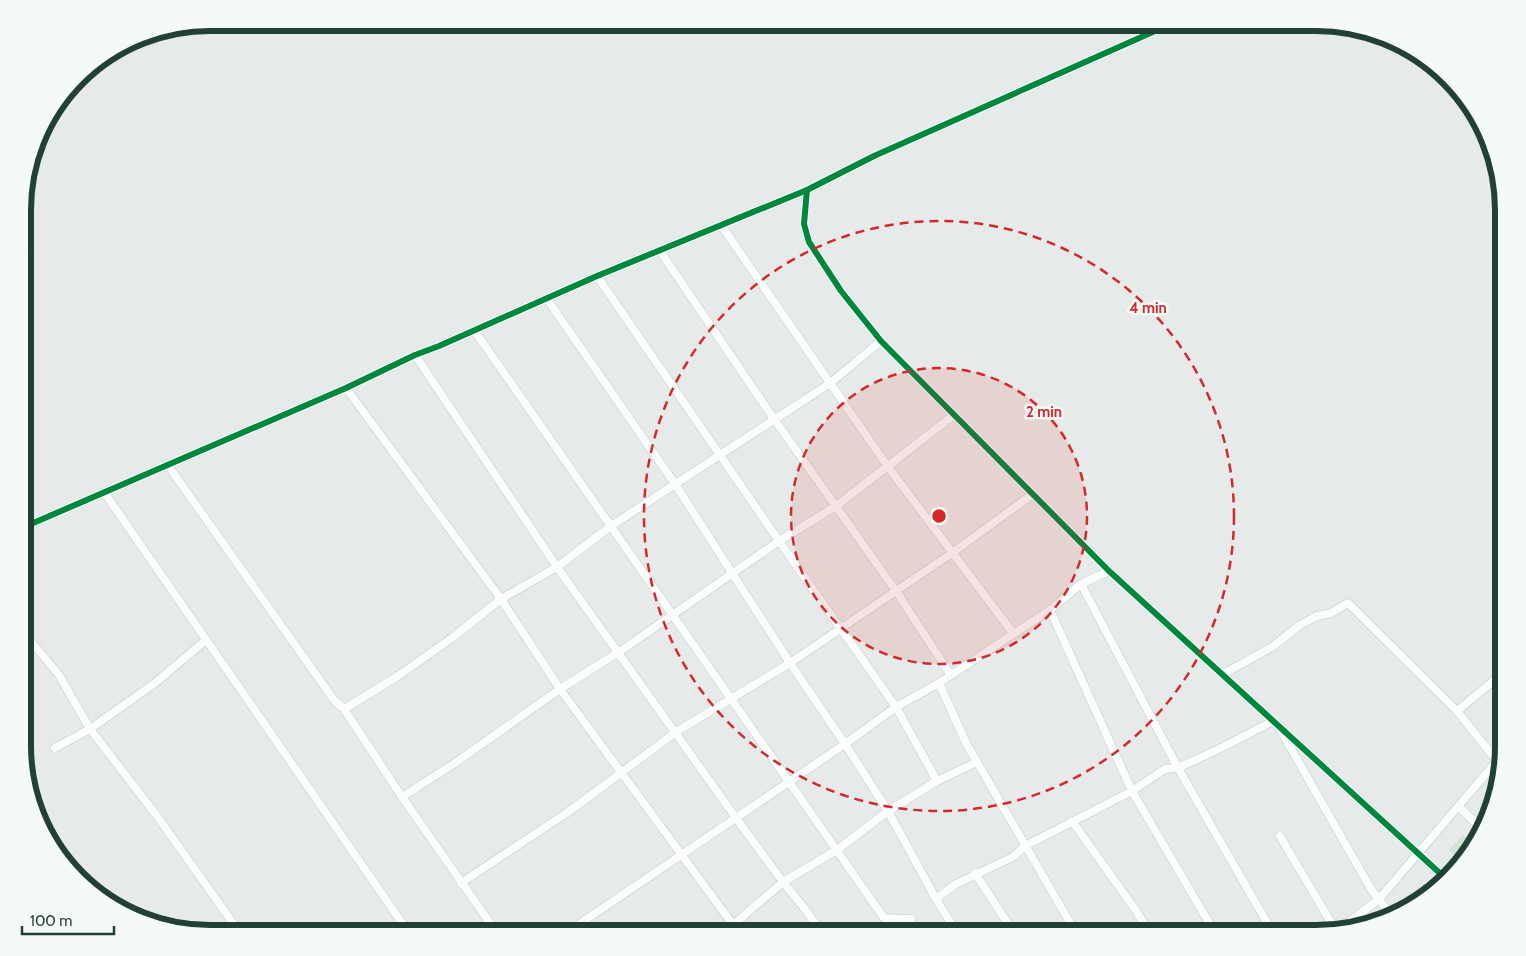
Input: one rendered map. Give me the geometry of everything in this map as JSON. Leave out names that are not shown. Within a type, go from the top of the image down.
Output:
[{"type":"street","points":[[31,524],[346,388],[415,355],[548,299],[597,276],[806,190],[874,156],[1153,31]]},
{"type":"street","points":[[806,190],[804,224],[808,242],[841,291],[881,341],[1109,570],[1440,874]]},
{"type":"street","points":[[721,225],[888,468],[1013,633]]},
{"type":"street","points":[[660,251],[774,419],[896,591],[950,674]]},
{"type":"street","points":[[597,276],[840,629],[896,707],[937,781]]},
{"type":"street","points":[[548,299],[675,484],[790,663],[845,744],[888,811],[936,900],[952,925]]},
{"type":"street","points":[[474,330],[884,918],[911,919]]},
{"type":"street","points":[[344,709],[398,676],[452,638],[501,599],[558,567],[611,526],[829,384],[881,341]]},
{"type":"street","points":[[415,355],[558,567],[736,818],[817,925]]},
{"type":"street","points":[[346,388],[501,599],[560,689],[733,925],[783,882],[837,850],[888,811],[937,781],[977,762]]},
{"type":"street","points":[[402,798],[560,689],[619,652],[779,541],[836,506],[888,468],[954,415]]},
{"type":"street","points":[[167,464],[334,700],[344,709],[402,798],[490,925]]},
{"type":"street","points":[[104,492],[403,925]]},
{"type":"street","points":[[461,883],[571,810],[676,732],[790,663],[952,553],[1033,494]]},
{"type":"street","points":[[578,925],[845,744],[896,707],[939,683],[1050,610],[1081,584],[1109,570]]},
{"type":"street","points":[[1081,584],[1178,768],[1268,925]]},
{"type":"street","points":[[1223,674],[1272,647],[1300,625],[1317,616],[1331,613],[1348,603],[1456,711],[1494,758]]},
{"type":"street","points":[[1050,610],[1132,791],[1210,925]]},
{"type":"street","points":[[55,748],[90,729],[156,683],[206,640]]},
{"type":"street","points":[[31,641],[59,675],[90,729],[157,816],[234,925]]},
{"type":"street","points":[[1456,711],[1495,680]]},
{"type":"street","points":[[939,683],[966,743],[1071,925]]},
{"type":"street","points":[[936,900],[956,884],[975,873],[1013,857],[1025,846],[1132,791],[1166,770],[1178,768],[1275,723]]},
{"type":"street","points":[[1275,723],[1371,889],[1387,910]]},
{"type":"street","points":[[1349,921],[1379,899],[1493,771]]},
{"type":"street","points":[[1459,807],[1477,824]]},
{"type":"street","points":[[1072,821],[1144,925]]},
{"type":"street","points":[[1280,836],[1333,924]]},
{"type":"street","points":[[975,873],[1009,925]]},
{"type":"green space","points":[[1463,835],[1468,840],[1456,857],[1449,850]]},
{"type":"cycle path","points":[[31,524],[346,388],[415,355],[597,276],[807,190],[874,156],[1155,31]]},
{"type":"cycle path","points":[[807,190],[804,224],[809,242],[841,291],[881,341],[1109,571],[1440,874]]}]
